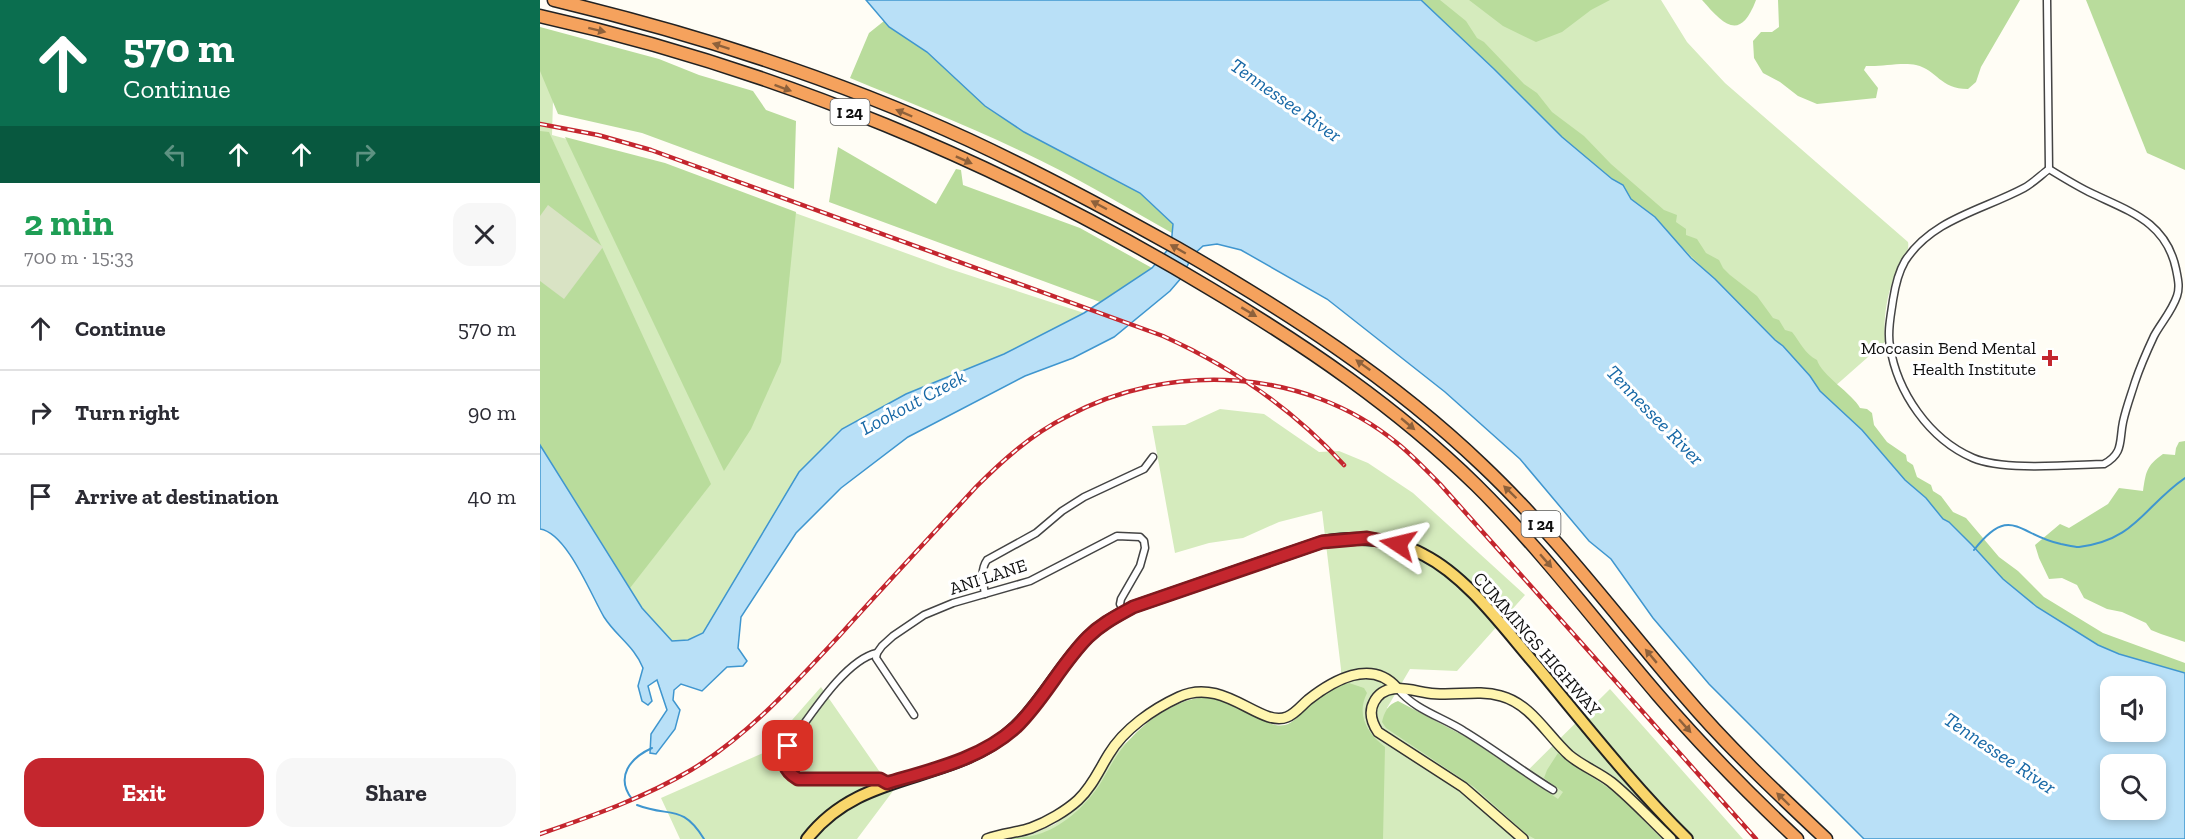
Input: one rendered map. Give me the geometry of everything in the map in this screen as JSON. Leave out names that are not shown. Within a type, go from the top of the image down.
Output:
[{"type":"highway","name":"I 24","points":[[554,0],[714,44],[854,93],[966,139],[1036,172],[1150,233],[1336,345],[1381,377],[1431,418],[1524,506],[1678,688],[1735,751],[1826,839]]},
{"type":"highway","name":"I 24","points":[[540,16],[680,53],[897,130],[1020,185],[1143,249],[1275,328],[1333,366],[1441,452],[1519,530],[1709,752],[1797,839]]},
{"type":"main road","name":"CUMMINGS HIGHWAY","points":[[807,839],[836,810],[854,798],[887,783],[968,757],[1005,736],[1039,702],[1088,637],[1124,612],[1169,594],[1322,542],[1367,538],[1410,548],[1445,568],[1485,608],[1644,793],[1688,839]]},
{"type":"main road","points":[[987,839],[1003,833],[1030,828],[1051,819],[1078,800],[1121,739],[1147,716],[1179,697],[1192,692],[1215,693],[1277,719],[1290,716],[1324,688],[1358,674],[1375,674],[1397,687],[1431,694],[1485,693],[1515,701],[1525,708],[1569,755],[1619,789],[1671,839]]},
{"type":"main road","points":[[1397,687],[1385,692],[1374,702],[1371,718],[1378,732],[1463,787],[1523,839]]},
{"type":"street","points":[[2047,0],[2049,169]]},
{"type":"street","points":[[2049,169],[2136,214],[2163,237],[2173,256],[2179,283],[2178,289],[2135,381],[2123,422],[2120,447],[2114,459],[2104,464],[1997,465],[1973,459],[1944,442],[1916,411],[1899,382],[1889,344],[1889,322],[1896,282],[1905,261],[1930,234],[1945,223],[2025,188],[2049,169]]},
{"type":"street","points":[[985,594],[982,573],[987,560],[1036,533],[1062,511],[1084,497],[1144,469],[1153,457]]},
{"type":"street","name":"ANI LANE","points":[[887,783],[880,779],[798,779],[791,775],[785,766],[783,757],[788,746],[845,671],[877,653],[893,636],[924,615],[953,603],[1030,581],[1117,536],[1140,537],[1144,541],[1144,554],[1121,599],[1120,604],[1124,612]]},
{"type":"street","points":[[877,653],[876,658],[914,715]]},
{"type":"street","points":[[1397,687],[1404,697],[1416,705],[1461,729],[1553,790]]},
{"type":"green space","points":[[1421,0],[1661,0],[1687,42],[1725,83],[1908,242],[1907,252],[1894,277],[1889,295],[1885,314],[1885,342],[1825,395]]},
{"type":"green space","points":[[1421,0],[1440,0],[1466,21],[1477,38],[1484,42],[1524,84],[1537,93],[1552,112],[1584,136],[1611,164],[1664,210],[1677,215],[1676,222],[1686,229],[1686,235],[1697,239],[1706,253],[1719,260],[1730,275],[1757,296],[1773,318],[1779,320],[1785,330],[1792,332],[1806,351],[1817,360],[1824,372],[1860,408],[1872,413],[1874,425],[1887,442],[1906,455],[1917,477],[1931,485],[1933,491],[1941,496],[1953,512],[1966,518],[1999,557],[2018,571],[2044,597],[2103,633],[2185,663],[2185,673],[2119,654],[2098,645],[2037,607],[2003,579],[1949,522],[1943,519],[1926,498],[1905,480],[1862,430],[1820,391],[1810,376],[1783,346],[1643,208],[1631,199],[1623,185],[1612,179],[1562,137]]},
{"type":"green space","points":[[1469,0],[1610,0],[1591,10],[1562,32],[1536,42],[1503,26]]},
{"type":"green space","points":[[1702,0],[1756,0],[1744,21],[1738,25],[1731,25],[1717,16]]},
{"type":"green space","points":[[1778,0],[2020,0],[1981,67],[1976,82],[1968,89],[1951,86],[1923,67],[1916,65],[1866,66],[1864,70],[1878,88],[1876,98],[1817,104],[1798,96],[1780,82],[1763,73],[1754,58],[1753,41],[1761,32],[1772,32],[1779,27]]},
{"type":"green space","points":[[2086,0],[2185,0],[2185,170],[2147,153]]},
{"type":"green space","points":[[884,21],[889,27],[927,52],[986,106],[1024,132],[1140,193],[1173,224],[1172,233],[1023,152],[850,78],[869,33]]},
{"type":"green space","points":[[540,27],[659,59],[699,75],[753,91],[766,110],[796,121],[794,189],[642,133],[558,114],[540,71]]},
{"type":"green space","points":[[540,29],[555,33],[552,135],[663,165],[947,268],[1084,313],[1004,354],[906,394],[842,429],[703,633],[688,640],[672,641],[642,608],[540,445]]},
{"type":"green space","points":[[540,131],[549,132],[711,484],[630,588],[540,445]]},
{"type":"green space","points":[[565,137],[665,163],[796,212],[781,362],[751,429],[724,471]]},
{"type":"green space","points":[[838,147],[936,204],[956,169],[961,170],[963,185],[1080,228],[1152,268],[1100,302],[829,202]]},
{"type":"green space","points":[[548,205],[603,247],[564,299],[540,281],[540,216]]},
{"type":"green space","points":[[1220,409],[1264,414],[1319,452],[1339,451],[1368,463],[1413,493],[1525,595],[1457,671],[1410,669],[1387,708],[1507,791],[1610,689],[1743,839],[1004,839],[1033,834],[1055,824],[1091,793],[1122,746],[1150,723],[1286,727],[1341,690],[1341,669],[1322,511],[1279,522],[1243,538],[1209,543],[1175,553],[1152,426],[1185,425]]},
{"type":"green space","points":[[2185,441],[2185,642],[2151,630],[2146,623],[2084,598],[2077,585],[2062,578],[2049,579],[2035,545],[2060,524],[2069,528],[2108,504],[2119,488],[2143,491],[2146,474],[2153,462],[2163,454],[2175,455],[2179,442]]},
{"type":"green space","points":[[1349,683],[1364,688],[1367,693],[1363,709],[1365,723],[1373,736],[1385,747],[1383,839],[1001,839],[1037,835],[1067,819],[1095,792],[1112,763],[1133,736],[1156,716],[1174,706],[1198,698],[1208,698],[1228,703],[1272,724],[1285,725],[1326,693]]},
{"type":"green space","points":[[821,687],[893,791],[857,839],[680,839],[661,798],[763,753]]},
{"type":"green space","points":[[1398,701],[1468,738],[1558,799],[1563,792],[1544,778],[1558,753],[1618,795],[1662,839],[1535,839],[1526,834],[1474,787],[1386,728],[1382,722],[1385,712]]},
{"type":"water","points":[[866,0],[1421,0],[1562,137],[1612,179],[1623,185],[1631,199],[1655,217],[1691,258],[1783,346],[1810,376],[1820,391],[1862,430],[1905,480],[1926,498],[1943,519],[1972,545],[2003,579],[2037,607],[2098,645],[2119,654],[2185,673],[2185,839],[1864,839],[1709,684],[1653,618],[1611,559],[1589,541],[1520,459],[1445,392],[1327,299],[1241,250],[1217,244],[1203,246],[1192,256],[1182,277],[1170,291],[1114,337],[1073,358],[1025,376],[908,437],[841,488],[796,533],[741,617],[738,648],[747,661],[743,666],[727,667],[702,691],[681,684],[674,690],[673,700],[680,710],[675,729],[656,754],[650,753],[651,734],[667,710],[657,680],[648,686],[652,701],[648,705],[642,701],[638,686],[643,668],[640,661],[604,617],[577,566],[560,541],[540,529],[540,445],[642,608],[672,641],[688,640],[703,633],[799,472],[842,429],[906,394],[1004,354],[1084,313],[1152,268],[1171,246],[1173,224],[1140,193],[1024,132],[985,106],[927,52],[889,27]]},
{"type":"waterway","points":[[1974,550],[1997,528],[2006,525],[2015,526],[2046,540],[2070,546],[2079,547],[2098,543],[2127,529],[2185,478]]},
{"type":"waterway","points":[[632,799],[625,783],[627,769],[637,757],[652,748]]},
{"type":"waterway","points":[[637,805],[682,816],[689,820],[704,839]]},
{"type":"railway","points":[[540,124],[598,135],[651,150],[1163,336],[1213,361],[1260,391],[1304,426],[1344,465]]},
{"type":"railway","points":[[540,834],[636,798],[673,780],[712,756],[752,725],[806,671],[976,487],[1007,457],[1041,431],[1106,399],[1148,387],[1191,381],[1235,380],[1279,387],[1321,399],[1360,418],[1403,448],[1440,484],[1756,839]]},
{"type":"place","name":"Moccasin Bend Mental Health Institute","points":[[2050,358]]},
{"type":"route","points":[[788,746],[783,757],[785,766],[791,775],[798,779],[861,778],[880,779],[887,783],[937,768],[988,747],[1015,728],[1039,702],[1088,637],[1111,619],[1133,607],[1322,542],[1367,538],[1398,544]]},
{"type":"water label","name":"Tennessee River","points":[[1286,100]]},
{"type":"water label","name":"Lookout Creek","points":[[913,402]]},
{"type":"water label","name":"Tennessee River","points":[[1655,415]]},
{"type":"water label","name":"Tennessee River","points":[[2000,753]]}]
